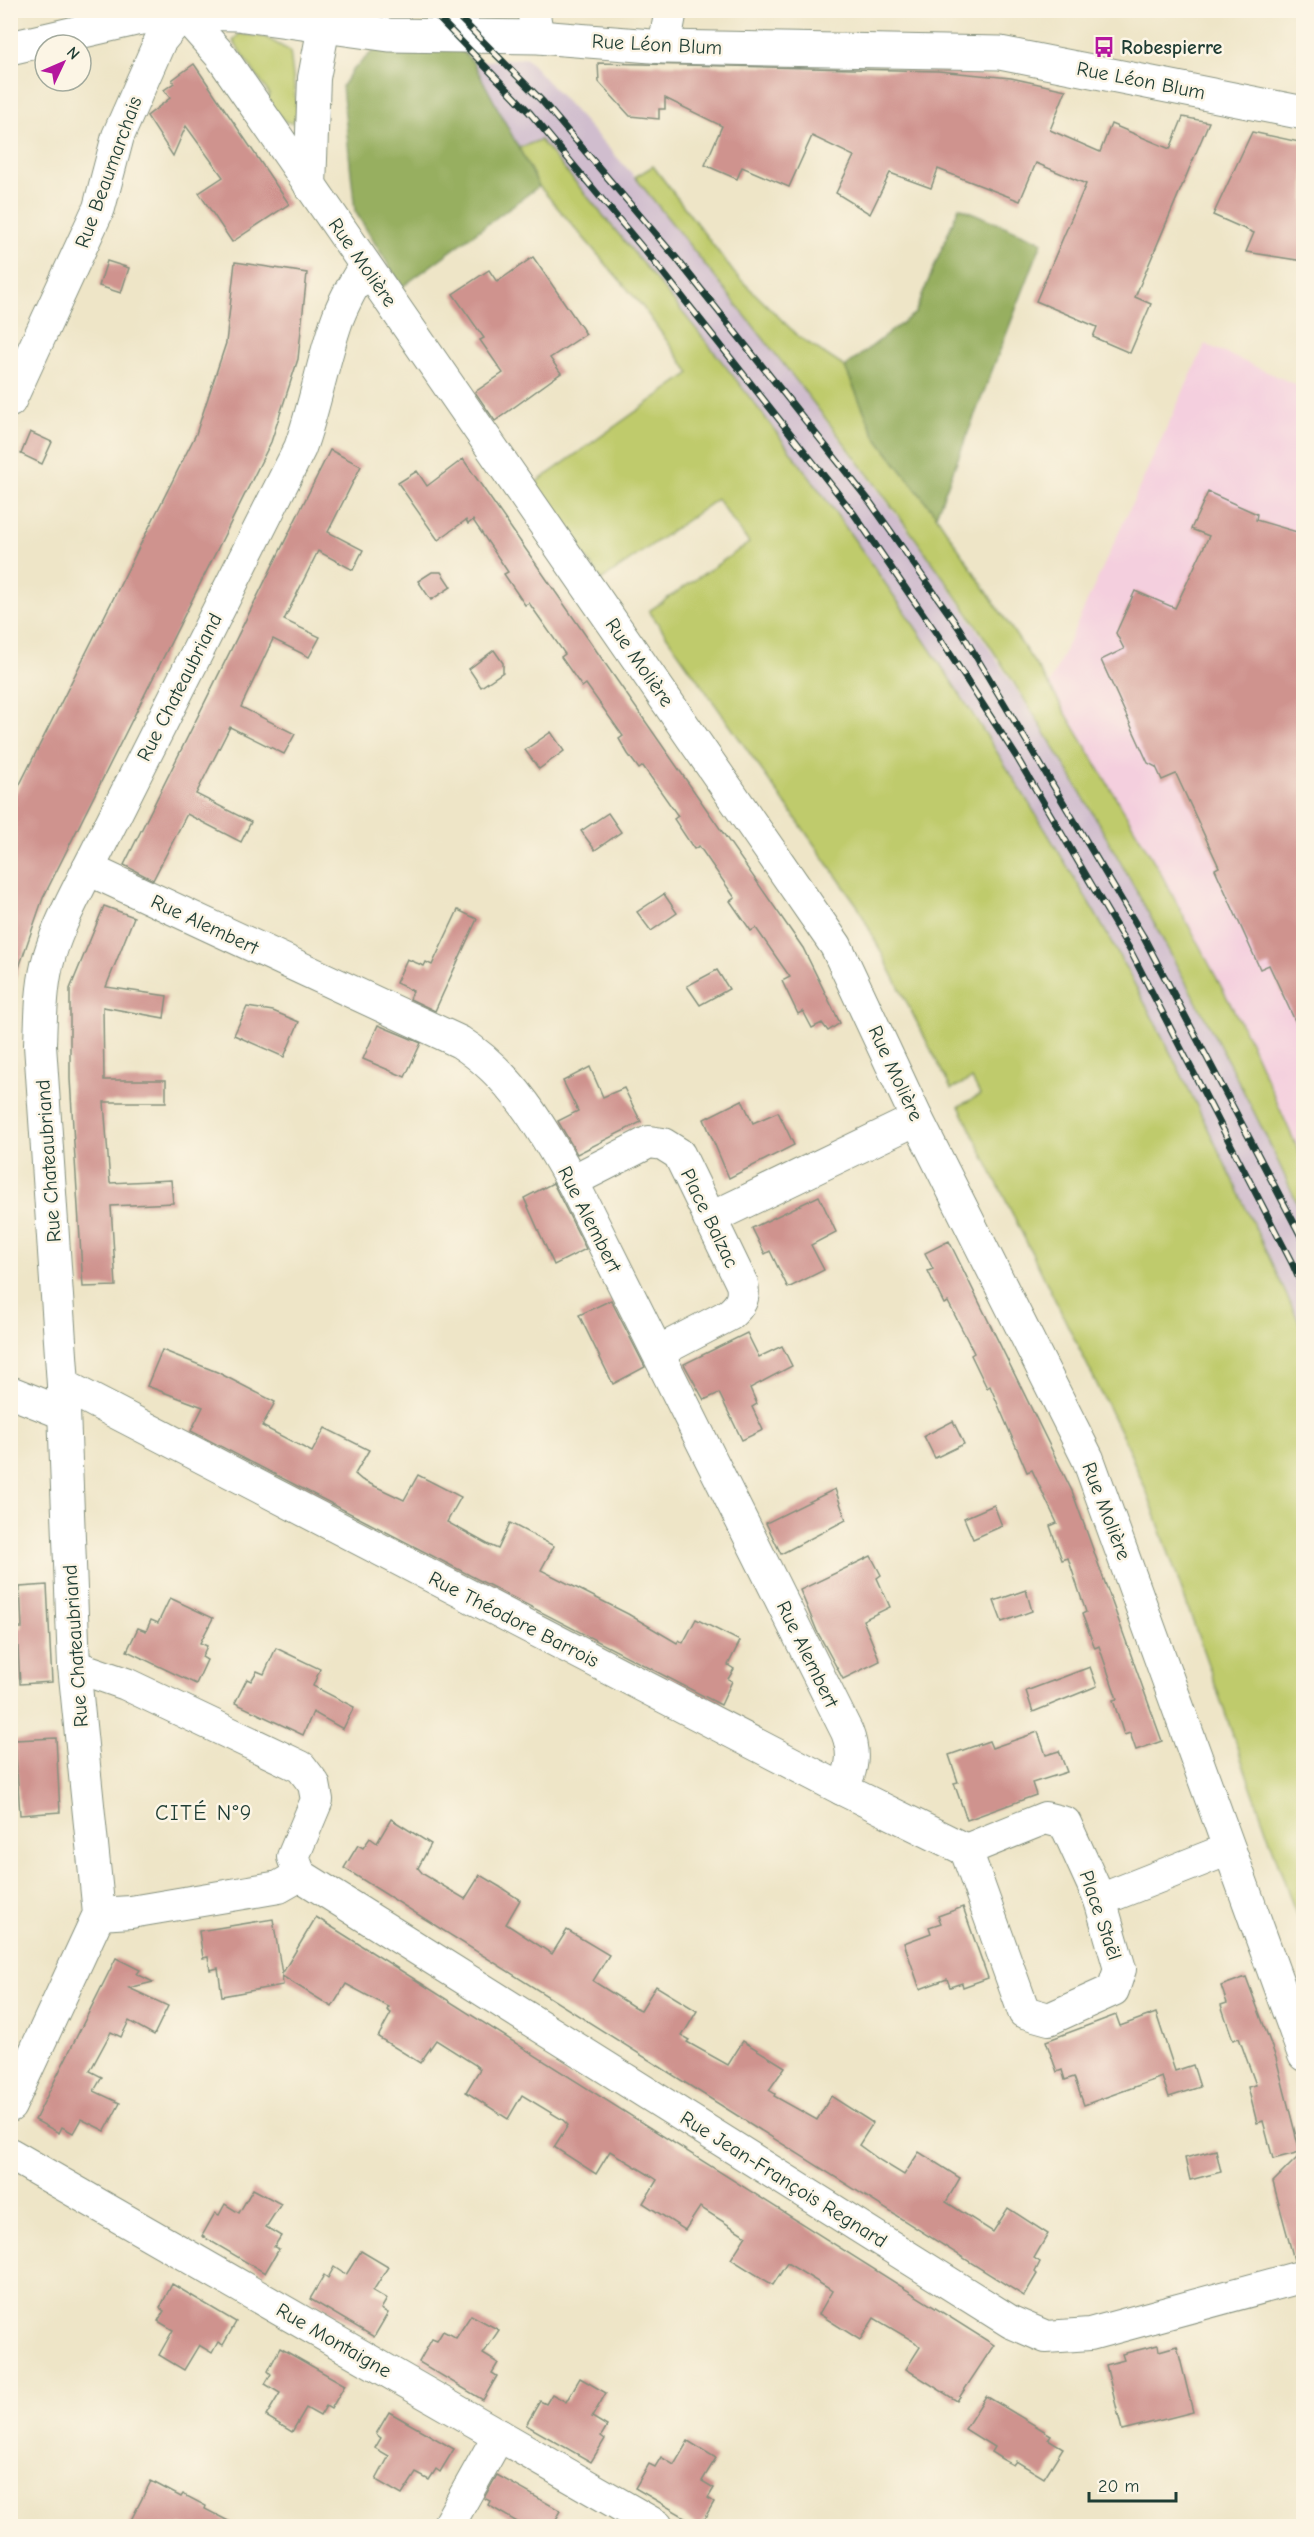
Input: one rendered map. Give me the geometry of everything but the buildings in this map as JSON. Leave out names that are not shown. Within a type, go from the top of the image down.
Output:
[{"type":"street","points":[[664,48],[671,10]]},
{"type":"street","name":"Rue Léon Blum","points":[[10,48],[104,25],[183,13],[237,14],[389,35],[536,24],[664,48],[1000,53],[1304,113]]},
{"type":"street","name":"Rue Molière","points":[[183,13],[221,56],[819,918],[836,946],[917,1119],[1088,1459],[1304,2055]]},
{"type":"street","name":"Rue Beaumarchais","points":[[10,400],[99,208],[118,136],[160,41],[183,13]]},
{"type":"street","points":[[310,186],[314,78],[324,26]]},
{"type":"street","name":"Rue Chateaubriand","points":[[99,1914],[74,1666],[63,1399],[40,1045],[41,1003],[48,964],[57,936],[88,869],[300,448],[311,417],[335,324],[345,299],[365,265]]},
{"type":"street","name":"Rue Alembert","points":[[88,869],[460,1042],[479,1054],[499,1072],[522,1100],[572,1181],[847,1732],[853,1747],[853,1760],[850,1775],[842,1789]]},
{"type":"street","points":[[709,1219],[917,1119]]},
{"type":"street","name":"Place Balzac","points":[[572,1181],[649,1142],[663,1144],[679,1154],[742,1284],[741,1301],[729,1315],[658,1352]]},
{"type":"street","name":"Rue Théodore Barrois","points":[[10,1392],[63,1399],[966,1850]]},
{"type":"street","points":[[10,2106],[99,1914],[131,1912],[279,1887],[300,1875],[293,1857],[317,1800],[314,1784],[301,1767],[126,1684],[74,1666]]},
{"type":"street","name":"Place Staël","points":[[1045,1818],[1065,1823],[1100,1900],[1120,1969],[1113,1990],[1049,2019],[1024,2012],[966,1850],[1045,1818]]},
{"type":"street","points":[[1100,1900],[1229,1848]]},
{"type":"street","name":"Rue Jean-François Regnard","points":[[300,1875],[1011,2322],[1046,2337],[1090,2334],[1304,2276]]},
{"type":"street","name":"Rue Montaigne","points":[[10,2154],[657,2526]]},
{"type":"street","points":[[448,2526],[500,2435]]},
{"type":"shaded area","points":[[383,11],[453,11],[428,15],[388,15]]},
{"type":"shaded area","points":[[526,58],[635,177],[777,356],[936,568],[1056,750],[1146,907],[1269,1137],[1303,1217],[1303,1332],[1190,1091],[1096,915],[979,721],[843,523],[662,286],[540,140],[519,148],[473,62]]},
{"type":"shaded area","points":[[1205,344],[1303,388],[1303,1161],[1247,1035],[1158,868],[1049,685]]},
{"type":"green space","points":[[239,34],[265,37],[290,51],[297,112],[293,123],[286,122],[267,103],[269,94],[233,41]]},
{"type":"green space","points":[[375,49],[460,49],[473,62],[539,186],[402,287],[355,211],[342,86],[352,71]]},
{"type":"green space","points":[[540,140],[658,281],[772,426],[877,572],[974,716],[1066,863],[1151,1014],[1304,1332],[1303,1934],[1150,1500],[1125,1441],[959,1106],[980,1095],[972,1079],[951,1089],[857,905],[649,611],[749,543],[717,499],[602,580],[534,484],[690,373],[642,306],[539,186],[519,148]]},
{"type":"green space","points":[[653,166],[735,274],[799,337],[845,367],[875,436],[936,515],[1049,685],[1158,868],[1247,1035],[1303,1161],[1303,1217],[1259,1122],[1210,1028],[1121,864],[1033,712],[900,517],[788,370],[635,177]]},
{"type":"green space","points":[[959,207],[1042,242],[936,515],[875,436],[845,367],[915,313]]},
{"type":"railway","points":[[431,10],[530,113],[661,270],[854,514],[939,637],[1016,756],[1130,950],[1304,1290]]},
{"type":"railway","points":[[452,10],[543,102],[677,259],[870,502],[959,628],[1143,936],[1304,1242]]},
{"type":"place","name":"Robespierre","points":[[1104,47]]},
{"type":"district","name":"CITÉ N°9","points":[[204,1812]]}]
